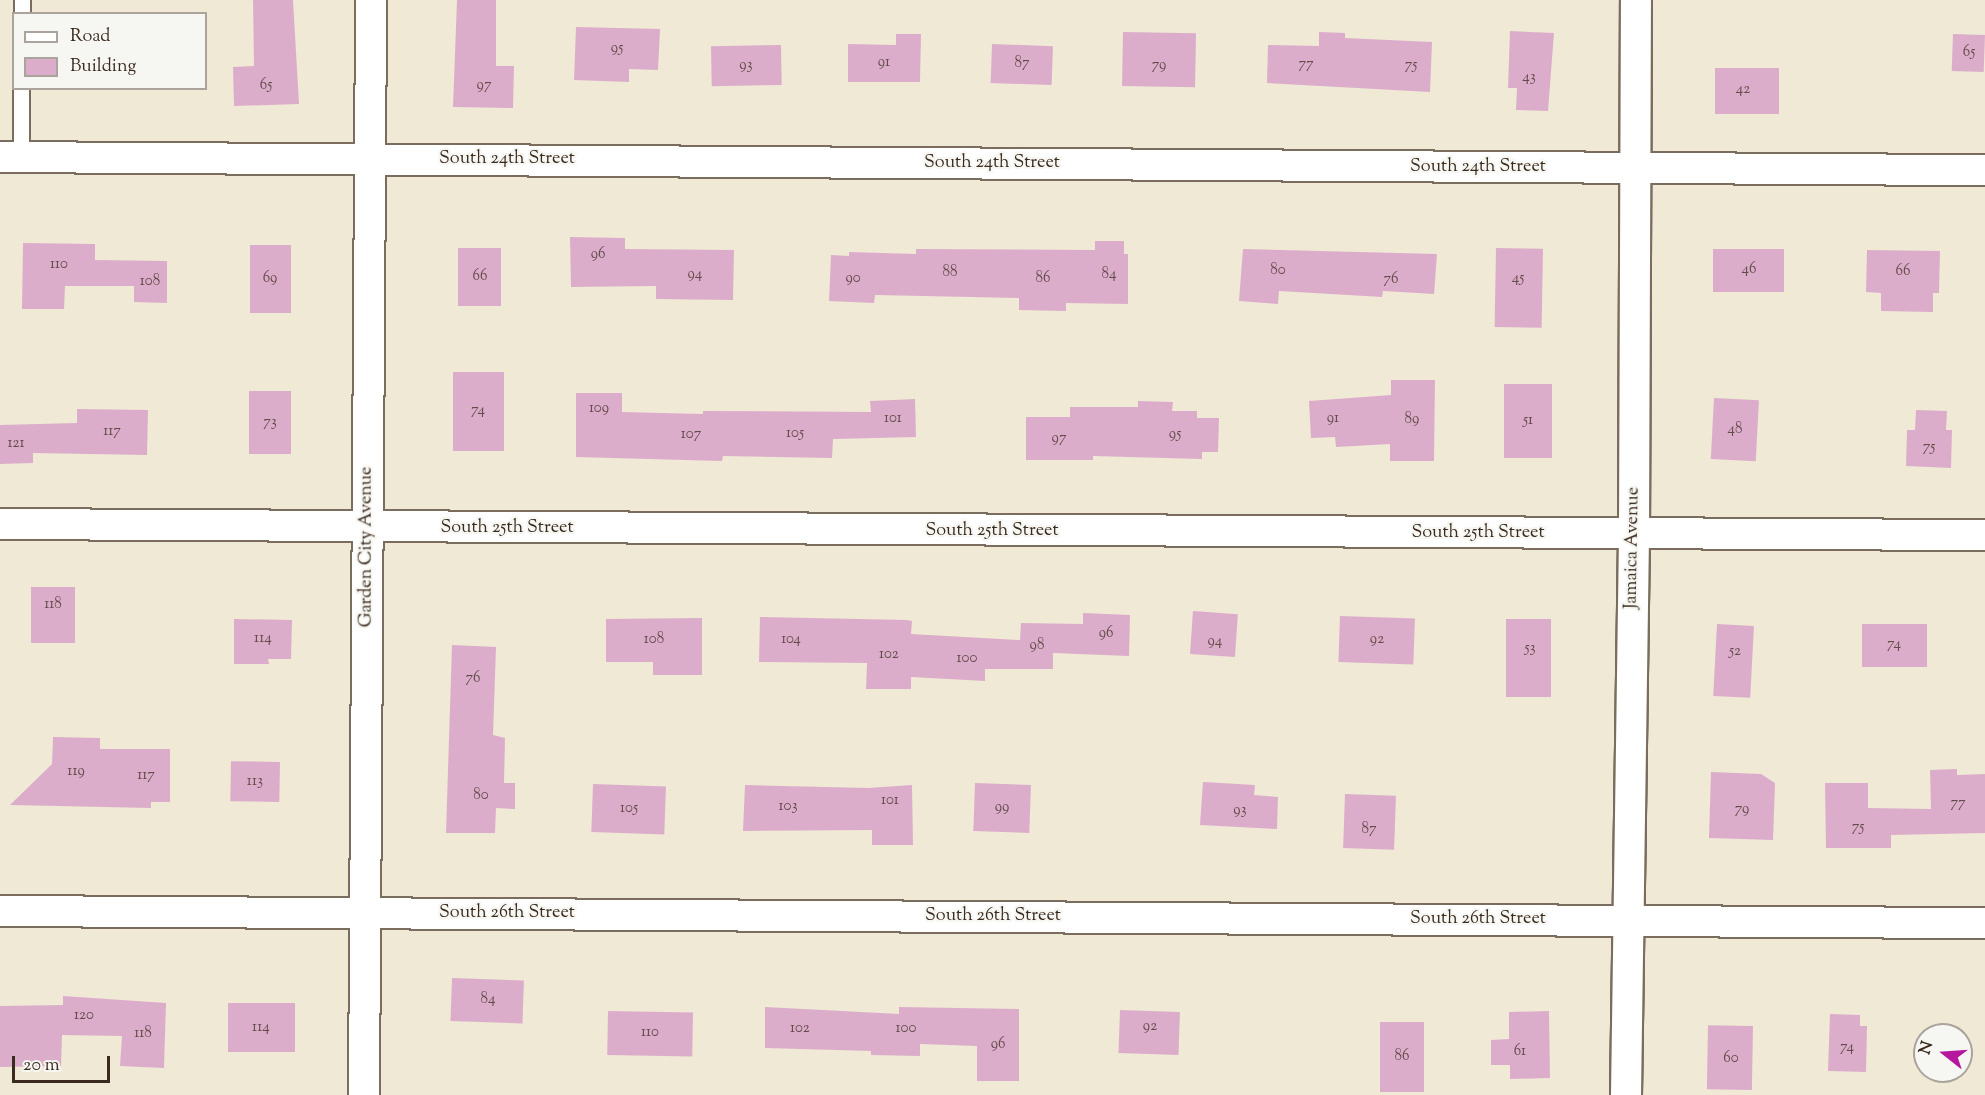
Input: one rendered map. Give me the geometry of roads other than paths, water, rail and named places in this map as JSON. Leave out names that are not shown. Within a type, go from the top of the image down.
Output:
[{"type":"street","name":"Garden City Avenue","points":[[364,1095],[371,0]]},
{"type":"street","name":"Jamaica Avenue","points":[[1626,1095],[1626,920],[1635,534],[1633,168],[1636,0]]},
{"type":"street","name":"South 24th Street","points":[[11,157],[1985,170]]},
{"type":"street","name":"South 25th Street","points":[[0,524],[1985,535]]},
{"type":"street","name":"South 26th Street","points":[[0,911],[1985,923]]},
{"type":"lane","points":[[11,157],[21,90]]}]
